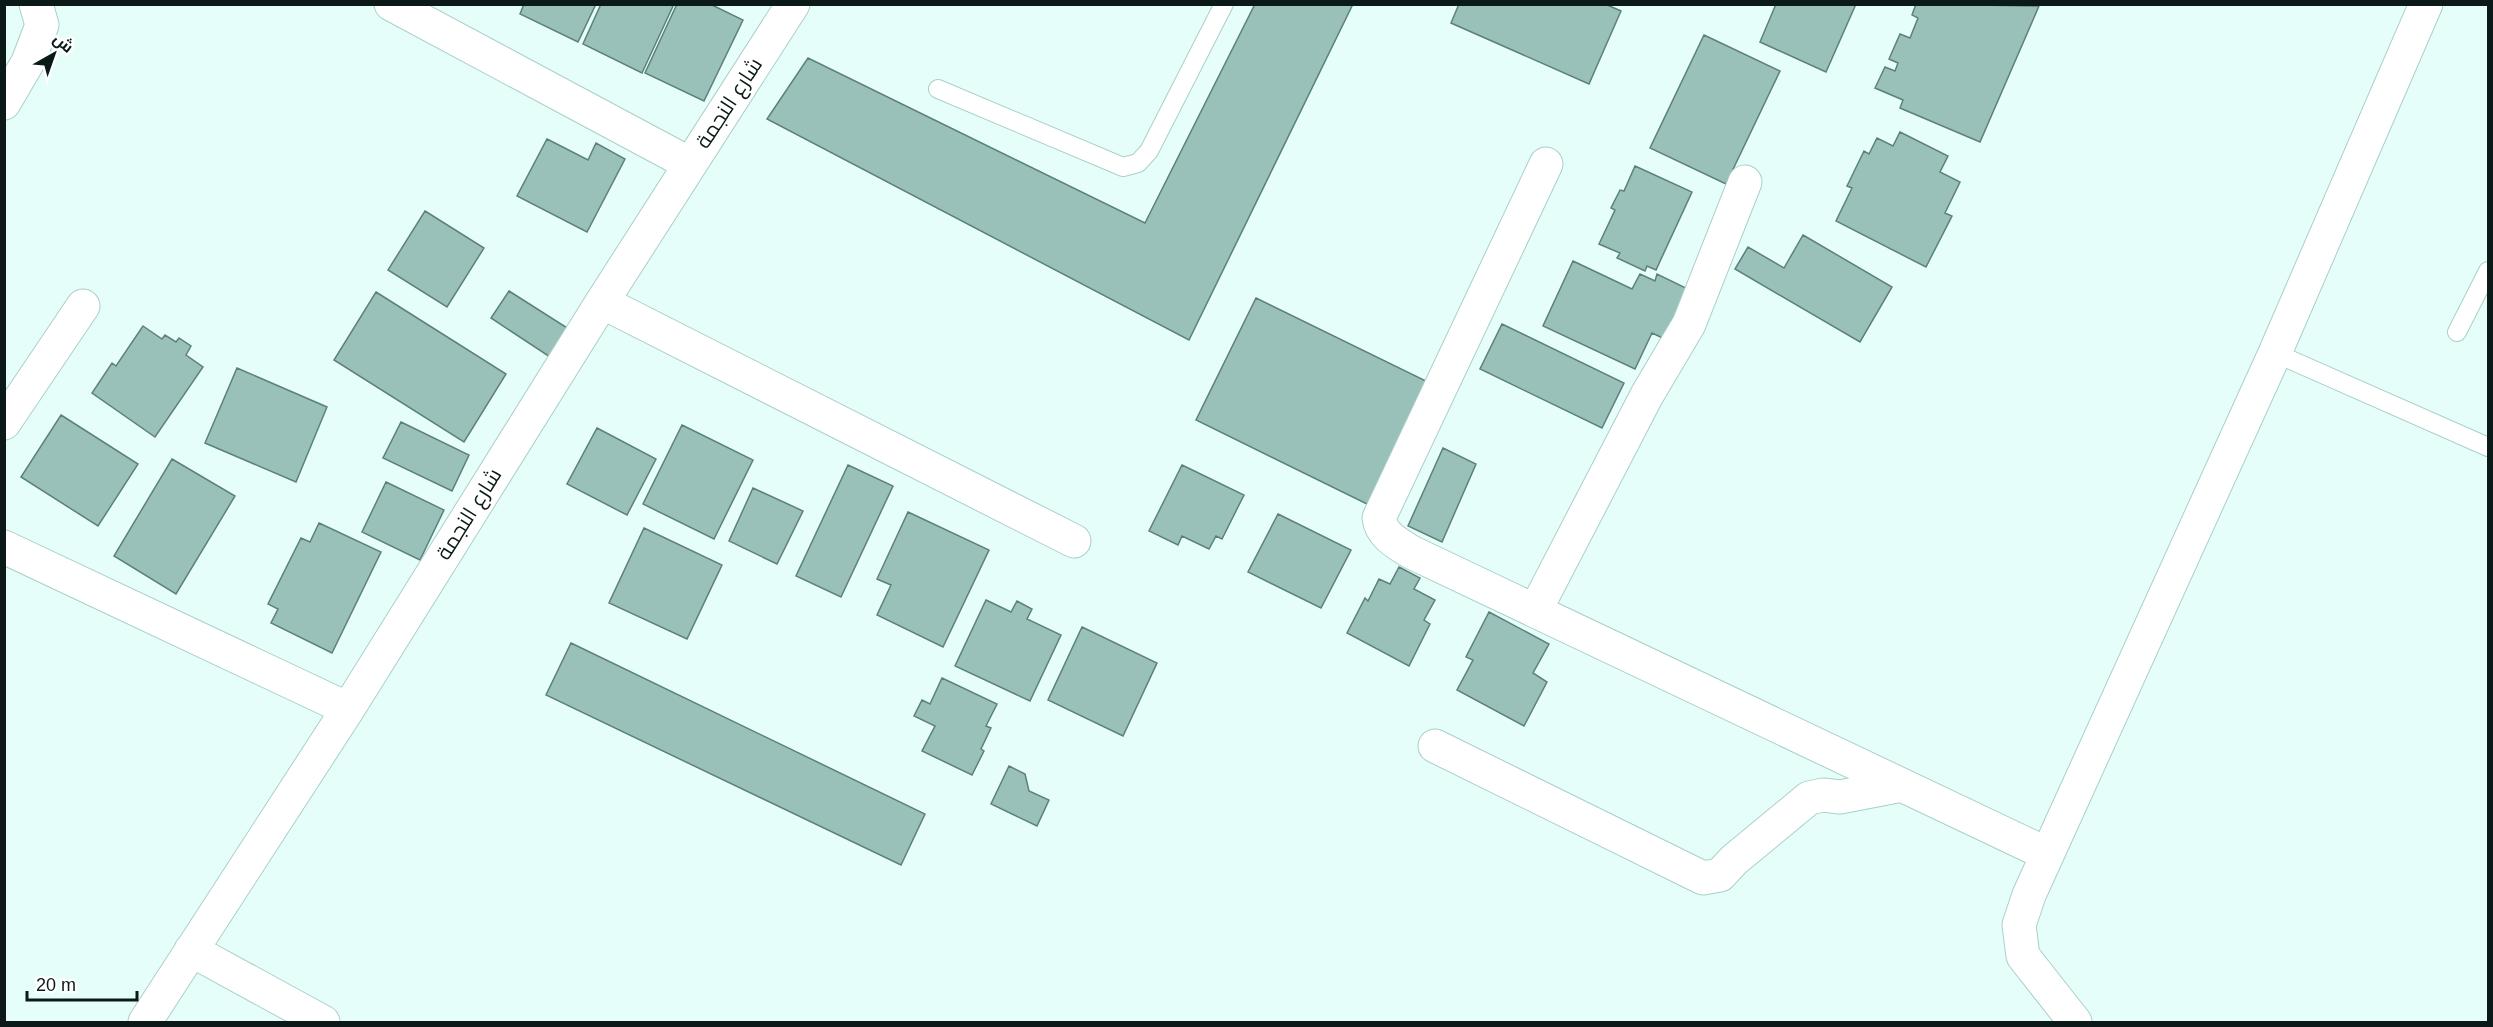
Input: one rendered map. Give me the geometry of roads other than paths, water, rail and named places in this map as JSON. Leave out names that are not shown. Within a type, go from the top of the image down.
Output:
[{"type":"street","points":[[4,103],[28,62],[42,25],[36,4]]},
{"type":"street","points":[[391,4],[690,164]]},
{"type":"street","name":"شارع النجمة","points":[[146,1023],[348,709],[602,302],[793,4]]},
{"type":"street","points":[[2075,1023],[2023,956],[2019,925],[2029,895],[2276,353],[2426,4]]},
{"type":"street","points":[[1546,164],[1379,518],[1380,527],[1403,548],[2047,854]]},
{"type":"street","points":[[1535,611],[1647,395],[1689,324],[1745,182]]},
{"type":"street","points":[[602,302],[1074,541]]},
{"type":"street","points":[[4,423],[83,306]]},
{"type":"street","points":[[4,547],[348,709]]},
{"type":"street","points":[[1435,746],[1703,878],[1720,875],[1734,860],[1809,798],[1823,795],[1840,797],[1902,785]]},
{"type":"street","points":[[191,950],[323,1023]]},
{"type":"lane","points":[[938,89],[1122,167],[1138,163],[1149,151],[1224,4]]},
{"type":"lane","points":[[2457,332],[2488,271]]},
{"type":"lane","points":[[2276,353],[2488,447]]}]
